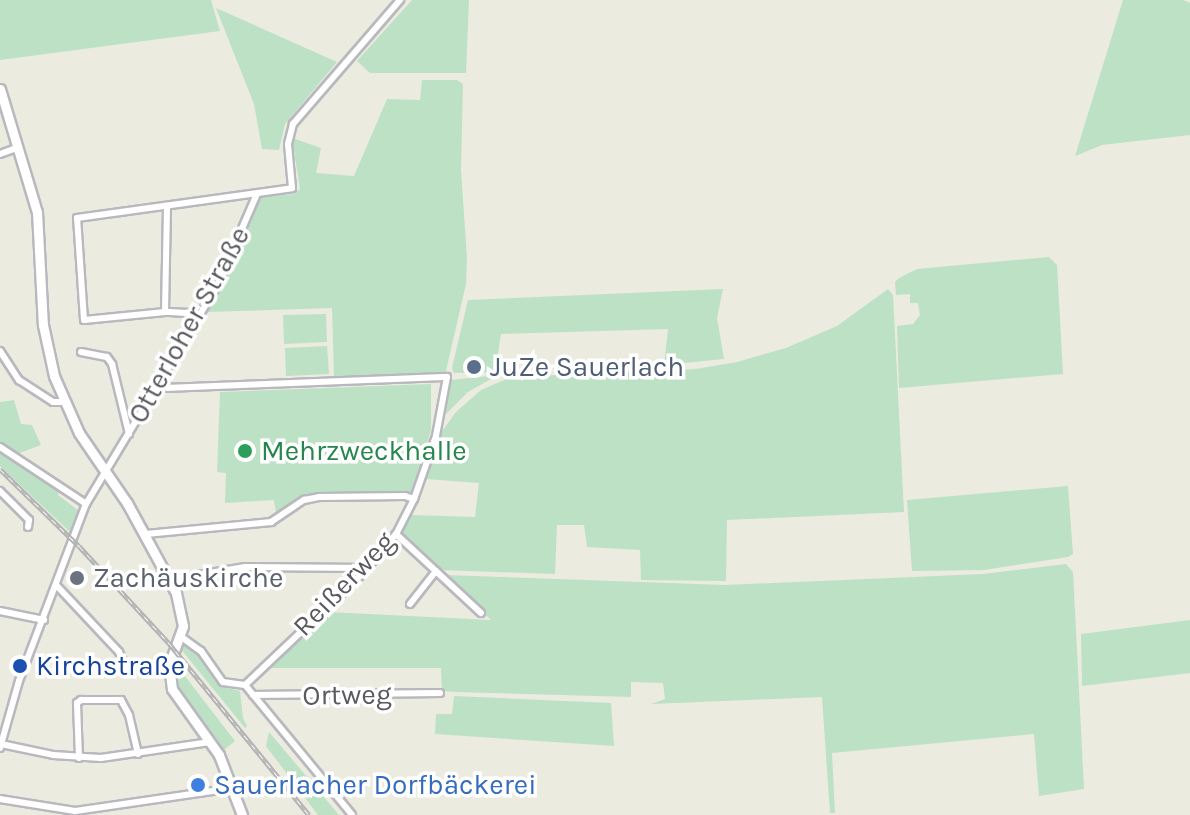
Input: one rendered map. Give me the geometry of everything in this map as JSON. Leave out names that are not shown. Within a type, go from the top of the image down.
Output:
[{"type":"main road","points":[[0,89],[38,219],[46,349],[64,402],[146,534],[169,580],[183,615],[169,677],[179,700],[210,742],[233,788],[242,815]]},
{"type":"street","name":"Otterloher Straße","points":[[106,473],[198,319],[237,244],[257,194],[292,188],[288,144],[293,124],[400,0]]},
{"type":"street","points":[[0,154],[19,147]]},
{"type":"street","points":[[198,319],[187,313],[165,312],[84,320],[77,218],[257,194]]},
{"type":"street","points":[[165,312],[167,206]]},
{"type":"street","points":[[0,351],[19,380],[53,402],[64,402]]},
{"type":"street","name":"Otterloher Straße","points":[[81,352],[107,357],[112,364],[129,435]]},
{"type":"street","name":"Reißerweg","points":[[159,385],[173,388],[447,377],[436,436],[414,499],[396,534],[368,568],[245,685]]},
{"type":"street","points":[[0,447],[86,504]]},
{"type":"street","points":[[106,473],[86,504],[58,587],[19,681],[1,746],[79,758],[138,754],[210,742]]},
{"type":"street","points":[[0,491],[29,520],[28,527]]},
{"type":"street","points":[[146,534],[271,522],[304,500],[319,497],[405,496],[414,499]]},
{"type":"street","points":[[396,534],[481,613]]},
{"type":"street","points":[[169,580],[245,567],[368,568]]},
{"type":"street","points":[[410,604],[436,571]]},
{"type":"street","points":[[58,587],[119,652],[127,670]]},
{"type":"street","points":[[0,611],[44,620]]},
{"type":"street","points":[[180,636],[201,651],[223,682],[245,685],[352,815]]},
{"type":"street","name":"Ortweg","points":[[253,695],[440,693]]},
{"type":"street","points":[[79,758],[77,703],[94,700],[121,700],[129,715],[138,754]]},
{"type":"street","points":[[0,799],[65,811],[90,812],[233,788]]},
{"type":"green space","points":[[0,0],[211,0],[220,31],[0,60]]},
{"type":"green space","points":[[412,0],[469,0],[466,73],[370,73],[357,61]]},
{"type":"green space","points":[[1123,0],[1183,0],[1190,3],[1190,135],[1102,145],[1075,156]]},
{"type":"green space","points":[[216,8],[337,62],[285,124],[279,150],[262,149],[254,104]]},
{"type":"green space","points":[[422,80],[457,80],[463,84],[461,170],[466,284],[445,375],[334,378],[332,308],[206,312],[261,197],[294,194],[300,189],[292,138],[321,148],[316,173],[354,176],[387,99],[420,100]]},
{"type":"green space","points":[[1049,257],[1057,265],[1063,374],[899,388],[897,326],[913,324],[920,315],[918,303],[910,303],[910,294],[896,295],[895,282],[899,278],[917,269]]},
{"type":"green space","points":[[723,289],[717,318],[724,359],[664,365],[668,329],[501,334],[495,372],[454,373],[452,368],[468,300]]},
{"type":"green space","points":[[888,289],[893,295],[904,512],[727,520],[726,581],[641,580],[640,550],[587,547],[584,525],[557,525],[555,574],[440,570],[413,547],[402,531],[411,515],[475,517],[479,483],[426,479],[440,434],[456,412],[481,390],[511,377],[696,369],[737,362],[786,348],[837,326]]},
{"type":"green space","points":[[326,314],[327,342],[284,344],[283,315]]},
{"type":"green space","points":[[327,346],[329,374],[286,376],[285,348]]},
{"type":"green space","points":[[498,375],[468,392],[441,419],[451,380]]},
{"type":"green space","points":[[431,384],[431,430],[412,492],[323,493],[297,498],[276,513],[274,500],[225,503],[226,473],[217,472],[220,392]]},
{"type":"green space","points":[[14,400],[21,424],[32,425],[41,445],[14,455],[0,444],[0,402]]},
{"type":"green space","points":[[0,449],[59,490],[58,495],[79,511],[71,533],[0,466]]},
{"type":"green space","points":[[1068,486],[1073,554],[1068,557],[984,570],[912,571],[907,500]]},
{"type":"green space","points":[[1066,564],[1073,572],[1084,789],[1039,796],[1034,734],[832,753],[835,813],[830,813],[822,697],[651,704],[665,699],[663,683],[631,682],[631,697],[455,692],[442,691],[441,668],[266,668],[327,612],[491,620],[445,575],[724,585],[983,574]]},
{"type":"green space","points":[[1190,620],[1190,673],[1082,686],[1081,634]]},
{"type":"green space","points":[[185,644],[193,647],[224,687],[240,691],[245,728],[180,648]]},
{"type":"green space","points":[[174,662],[235,741],[224,750],[177,691]]},
{"type":"green space","points":[[454,696],[611,703],[614,746],[435,734],[436,714],[452,714]]},
{"type":"green space","points":[[269,732],[339,815],[318,815],[266,746]]},
{"type":"railway","points":[[0,469],[79,546],[168,642],[309,815]]},
{"type":"place","name":"JuZe Sauerlach","points":[[474,367]]},
{"type":"place","name":"Mehrzweckhalle","points":[[245,451]]},
{"type":"place","name":"Zachäuskirche","points":[[77,578]]},
{"type":"place","name":"Kirchstraße","points":[[20,666]]},
{"type":"place","name":"Sauerlacher Dorfbäckerei","points":[[198,785]]}]
